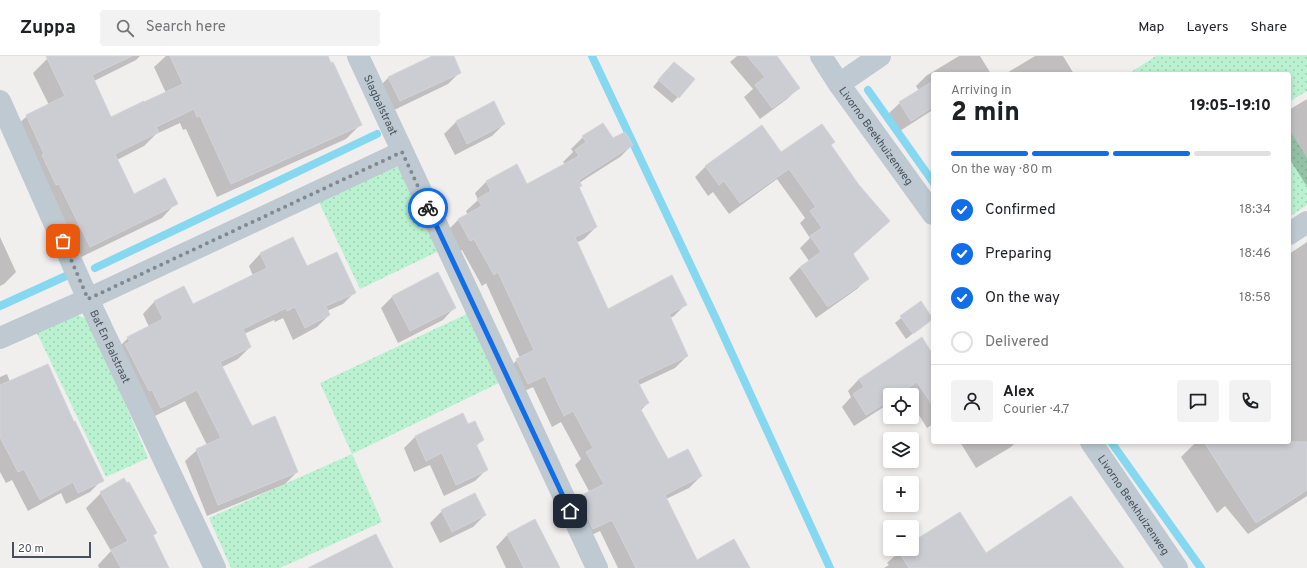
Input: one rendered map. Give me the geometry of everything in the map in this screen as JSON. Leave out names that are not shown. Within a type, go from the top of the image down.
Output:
[{"type":"street","name":"Slagbalstraat","points":[[358,56],[597,568]]},
{"type":"street","name":"Livorno Beekhuizenweg","points":[[821,56],[839,84],[931,211]]},
{"type":"street","points":[[839,84],[880,56]]},
{"type":"street","name":"Bat En Balstraat","points":[[0,101],[88,299],[215,568]]},
{"type":"street","points":[[0,338],[88,299],[402,152]]},
{"type":"street","points":[[1291,233],[1307,222]]},
{"type":"street","name":"Livorno Beekhuizenweg","points":[[1092,444],[1177,568]]},
{"type":"green space","points":[[1156,56],[1307,56],[1307,91],[1291,101],[1291,72],[1131,72]]},
{"type":"green space","points":[[1291,132],[1307,158],[1307,205],[1291,216]]},
{"type":"green space","points":[[389,166],[397,167],[403,174],[439,251],[360,289],[318,200]]},
{"type":"green space","points":[[469,313],[501,382],[352,454],[320,383]]},
{"type":"green space","points":[[75,314],[87,319],[93,327],[148,458],[106,477],[35,329]]},
{"type":"green space","points":[[352,454],[382,522],[280,568],[231,568],[209,518]]},
{"type":"building","points":[[46,56],[132,56],[92,75],[111,117],[183,84],[170,56],[328,56],[331,63],[333,62],[362,125],[231,184],[200,116],[197,117],[194,109],[156,127],[159,132],[115,154],[134,194],[165,178],[178,204],[90,247],[59,184],[56,185],[26,115],[65,96]]},
{"type":"building","points":[[432,56],[454,56],[461,73],[400,101],[388,77]]},
{"type":"building","points":[[747,56],[777,56],[800,88],[772,108],[755,85],[765,77]]},
{"type":"building","points":[[674,62],[695,79],[679,98],[658,80]]},
{"type":"building","points":[[931,82],[931,108],[911,121],[899,102]]},
{"type":"building","points":[[494,101],[505,124],[467,144],[456,121]]},
{"type":"building","points":[[603,123],[613,138],[625,132],[633,145],[579,180],[582,186],[579,187],[597,227],[575,237],[608,309],[672,275],[687,305],[669,314],[688,356],[637,380],[649,403],[640,408],[668,459],[688,449],[702,476],[665,495],[697,560],[734,539],[750,568],[636,568],[612,520],[593,529],[578,497],[604,484],[586,452],[593,448],[573,411],[564,416],[545,376],[528,384],[516,359],[534,350],[498,272],[494,275],[474,239],[470,241],[458,219],[482,206],[477,199],[491,191],[486,181],[517,164],[527,184],[579,156],[575,150],[586,142],[582,136]]},
{"type":"building","points":[[822,124],[835,142],[831,145],[859,185],[890,221],[853,254],[869,279],[828,307],[800,267],[821,252],[810,236],[822,228],[810,211],[816,207],[789,169],[740,203],[724,181],[719,185],[705,166],[762,125],[781,152]]},
{"type":"building","points":[[293,237],[307,266],[337,252],[356,293],[326,306],[330,315],[305,328],[295,307],[287,311],[286,308],[243,329],[251,347],[220,362],[252,426],[275,416],[298,472],[218,505],[196,449],[221,438],[197,390],[161,408],[152,390],[149,391],[125,344],[130,342],[127,337],[163,319],[154,301],[184,286],[193,304],[267,268],[260,253]]},
{"type":"building","points":[[438,272],[456,308],[410,331],[392,296]]},
{"type":"building","points":[[921,301],[931,316],[931,320],[913,334],[900,316]]},
{"type":"building","points":[[922,337],[931,352],[931,403],[917,382],[908,388],[883,388],[883,404],[866,415],[853,394],[864,387],[859,379]]},
{"type":"building","points":[[48,364],[74,422],[75,421],[104,481],[78,493],[73,482],[40,500],[24,469],[18,472],[0,437],[0,385]]},
{"type":"building","points":[[463,413],[468,424],[475,421],[484,440],[476,444],[488,470],[456,485],[442,453],[426,461],[415,436]]},
{"type":"building","points":[[1291,442],[1307,442],[1307,490],[1256,523],[1205,444],[1291,444]]},
{"type":"building","points":[[124,478],[127,483],[129,482],[157,533],[153,535],[169,568],[121,568],[111,550],[128,541],[100,492]]},
{"type":"building","points":[[475,493],[486,515],[452,532],[441,510]]},
{"type":"building","points":[[1071,496],[1124,568],[909,568],[901,556],[919,556],[919,538],[960,512],[986,553]]},
{"type":"building","points":[[535,519],[560,568],[524,568],[507,534]]},
{"type":"building","points":[[376,534],[393,568],[308,568]]},
{"type":"waterway","points":[[592,56],[716,319],[830,568]]},
{"type":"waterway","points":[[868,90],[931,179]]},
{"type":"waterway","points":[[95,268],[377,134]]},
{"type":"waterway","points":[[0,306],[66,276]]},
{"type":"waterway","points":[[1112,444],[1201,568]]},
{"type":"way so far","points":[[63,241],[88,299],[402,152],[428,208]]},
{"type":"route","points":[[428,208],[570,511]]}]
